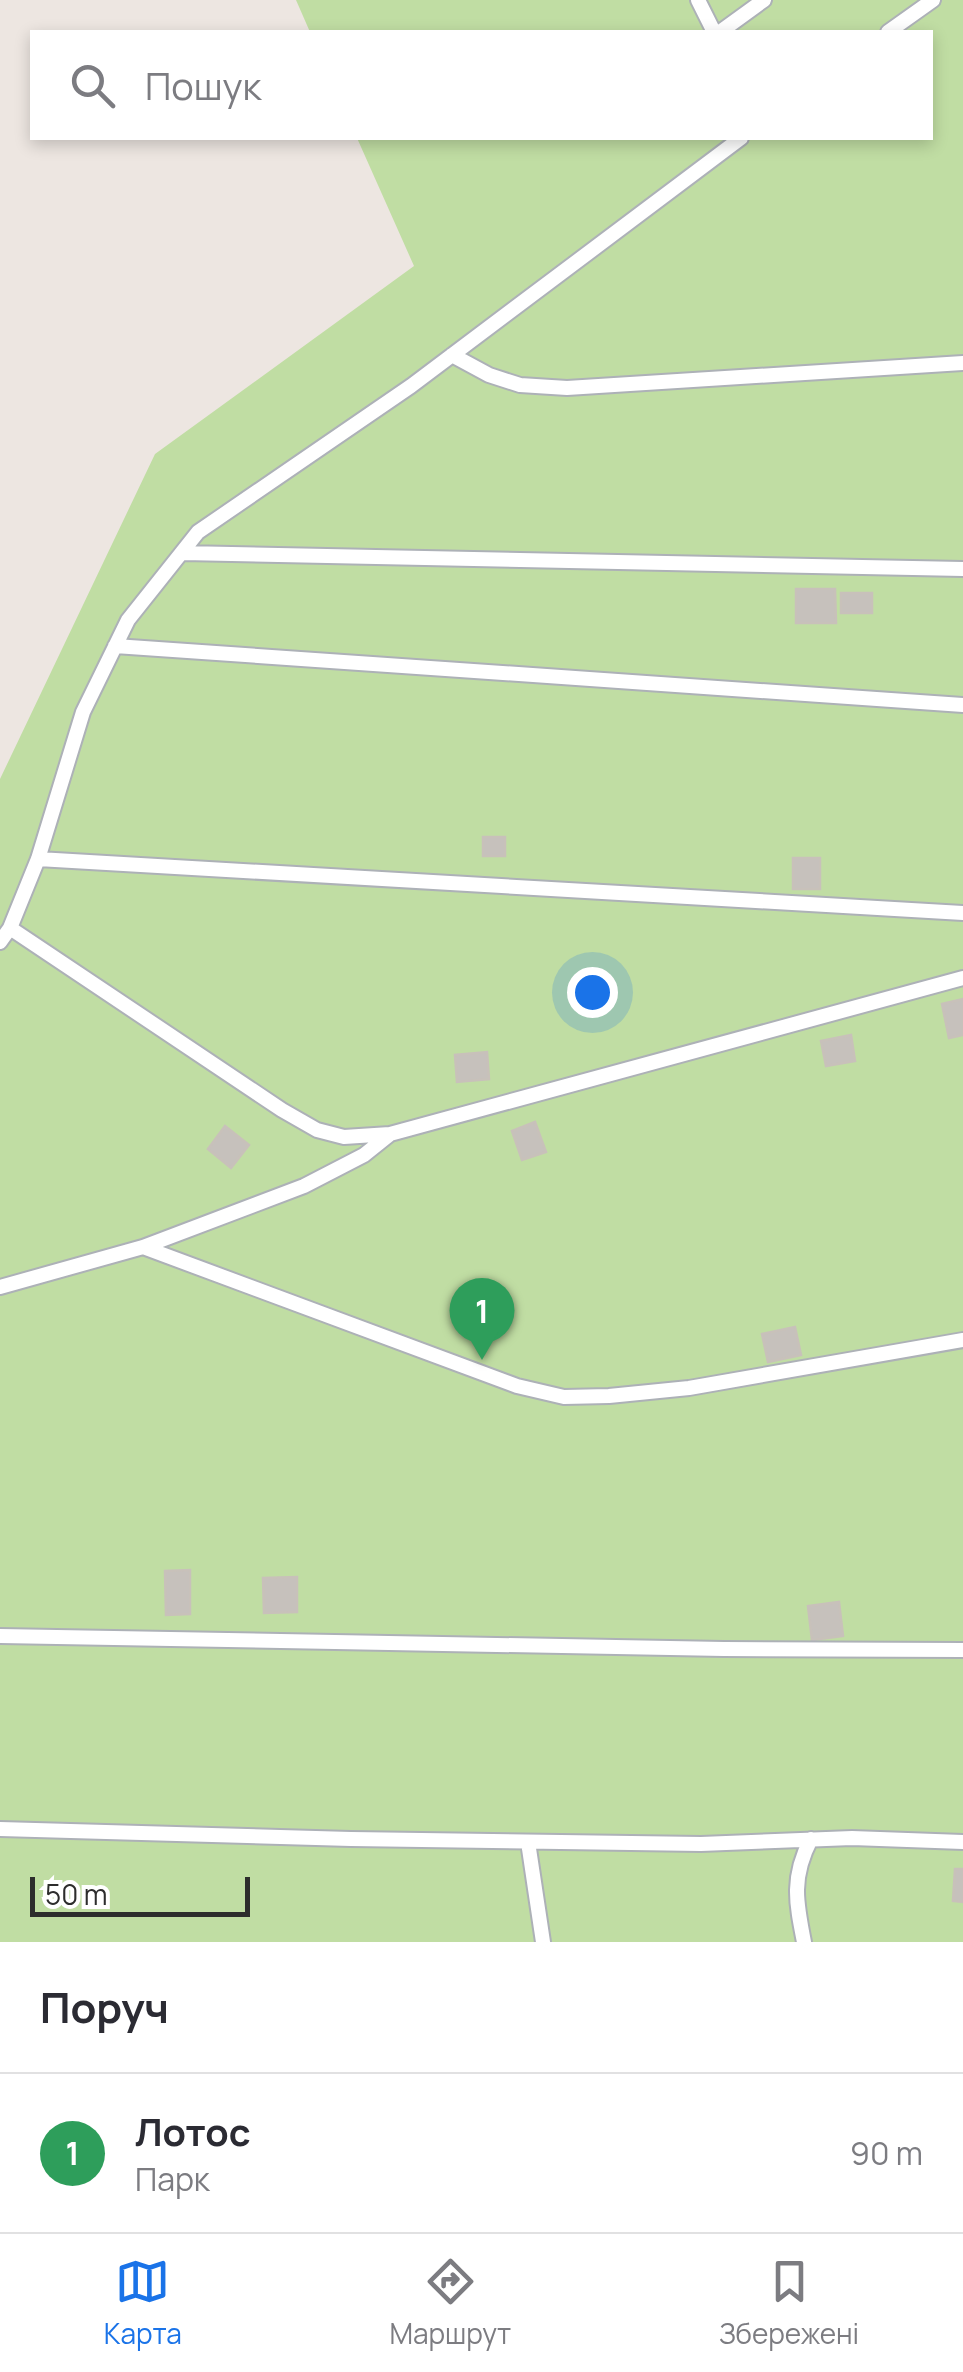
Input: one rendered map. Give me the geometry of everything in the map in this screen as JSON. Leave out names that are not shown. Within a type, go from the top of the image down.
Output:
[{"type":"lane","points":[[698,0],[716,30]]},
{"type":"lane","points":[[720,30],[764,0]]},
{"type":"lane","points":[[891,30],[933,0]]},
{"type":"lane","points":[[0,942],[10,928],[38,859],[83,712],[128,620],[198,532],[411,386],[738,140]]},
{"type":"lane","points":[[452,355],[489,375],[520,385],[567,388],[963,363]]},
{"type":"lane","points":[[182,553],[963,569]]},
{"type":"lane","points":[[115,646],[963,705]]},
{"type":"lane","points":[[38,859],[963,913]]},
{"type":"lane","points":[[10,928],[282,1110],[317,1130],[344,1136],[390,1134],[963,978]]},
{"type":"lane","points":[[0,1287],[143,1247],[304,1186],[364,1156],[390,1134]]},
{"type":"lane","points":[[143,1247],[517,1386],[564,1397],[689,1388],[963,1340]]},
{"type":"lane","points":[[0,1636],[963,1650]]},
{"type":"lane","points":[[0,1829],[528,1842],[701,1844],[852,1838],[963,1842]]},
{"type":"lane","points":[[804,1942],[796,1885],[800,1859],[811,1839]]},
{"type":"lane","points":[[528,1842],[543,1942]]},
{"type":"green space","points":[[296,0],[963,0],[963,1942],[0,1942],[0,779],[155,454],[414,266],[358,140],[933,140],[933,30],[309,30]]},
{"type":"building","points":[[796,589],[835,589],[836,623],[796,623]]},
{"type":"building","points":[[841,593],[872,593],[872,613],[841,613]]},
{"type":"building","points":[[483,837],[505,837],[505,856],[483,856]]},
{"type":"building","points":[[793,858],[820,858],[820,889],[793,889]]},
{"type":"building","points":[[963,999],[963,1035],[949,1038],[942,1004]]},
{"type":"building","points":[[851,1035],[855,1061],[826,1066],[821,1041]]},
{"type":"building","points":[[487,1052],[489,1079],[457,1082],[455,1055]]},
{"type":"building","points":[[535,1122],[546,1152],[522,1160],[512,1131]]},
{"type":"building","points":[[225,1126],[249,1145],[231,1168],[208,1149]]},
{"type":"building","points":[[795,1327],[801,1355],[768,1362],[762,1334]]},
{"type":"building","points":[[190,1570],[190,1614],[166,1615],[165,1571]]},
{"type":"building","points":[[297,1577],[297,1612],[264,1613],[263,1578]]},
{"type":"building","points":[[839,1602],[843,1636],[812,1640],[808,1606]]},
{"type":"building","points":[[955,1869],[963,1869],[963,1902],[953,1901]]},
{"type":"place","name":"Лотос","points":[[482,1360]]}]
